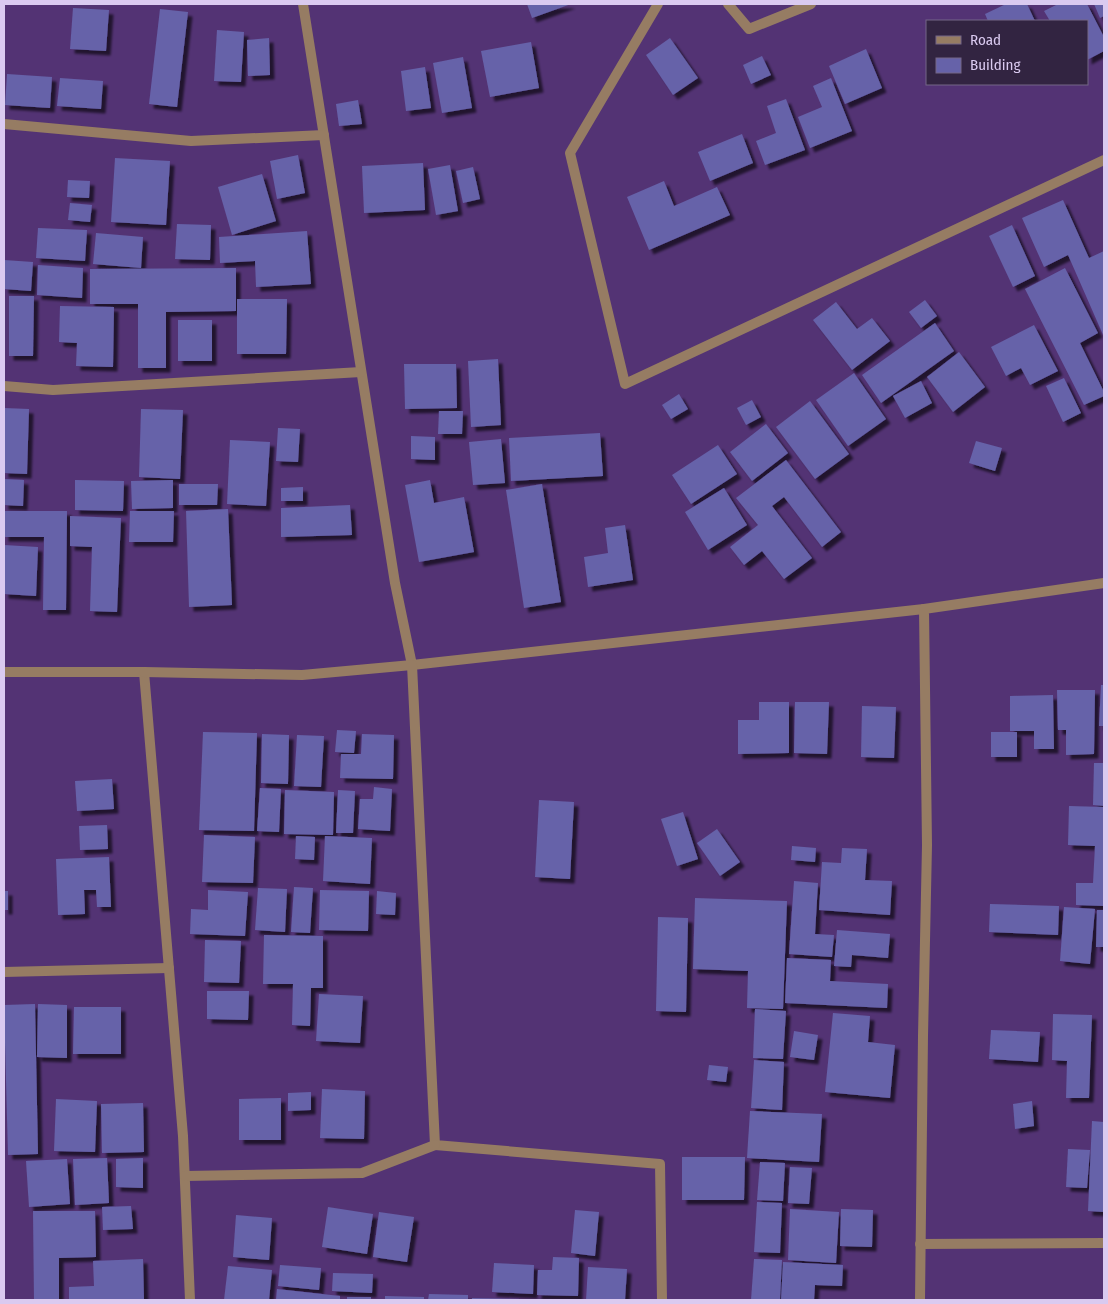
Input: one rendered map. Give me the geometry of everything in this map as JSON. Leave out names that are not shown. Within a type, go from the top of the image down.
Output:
[{"type":"street","points":[[303,4],[395,583],[412,665],[435,1146]]},
{"type":"street","points":[[658,4],[570,153],[625,384],[1104,160]]},
{"type":"street","points":[[728,4],[749,29],[811,4]]},
{"type":"street","points":[[4,124],[191,141],[324,135]]},
{"type":"street","points":[[4,386],[53,390],[361,372]]},
{"type":"street","points":[[4,672],[302,675],[412,665],[924,609],[1104,583]]},
{"type":"street","points":[[920,1300],[927,845],[924,609]]},
{"type":"street","points":[[144,672],[183,1136],[190,1300]]},
{"type":"street","points":[[4,972],[169,968]]},
{"type":"street","points":[[185,1176],[362,1173],[435,1146],[660,1164],[662,1300]]},
{"type":"street","points":[[920,1244],[1104,1243]]},
{"type":"building","points":[[527,4],[571,4],[532,18]]},
{"type":"building","points":[[1006,4],[1027,4],[1035,20],[988,20],[985,14]]},
{"type":"building","points":[[1058,4],[1087,4],[1104,37],[1104,51],[1088,59],[1088,20],[1049,20],[1044,11]]},
{"type":"building","points":[[1094,4],[1104,4],[1104,16],[1100,18]]},
{"type":"building","points":[[73,8],[109,10],[106,51],[70,49]]},
{"type":"building","points":[[160,9],[188,12],[177,107],[149,104]]},
{"type":"building","points":[[217,30],[244,32],[241,82],[214,81]]},
{"type":"building","points":[[269,38],[270,75],[248,76],[247,40]]},
{"type":"building","points":[[670,38],[698,78],[673,95],[646,55]]},
{"type":"building","points":[[531,42],[539,88],[490,97],[481,51]]},
{"type":"building","points":[[866,49],[882,88],[845,104],[829,66]]},
{"type":"building","points":[[762,56],[771,75],[751,84],[743,65]]},
{"type":"building","points":[[463,57],[472,108],[442,113],[433,63]]},
{"type":"building","points":[[425,67],[431,108],[406,111],[401,71]]},
{"type":"building","points":[[7,74],[52,77],[50,108],[5,105]]},
{"type":"building","points":[[60,78],[103,81],[101,109],[57,106]]},
{"type":"building","points":[[831,78],[852,131],[810,148],[798,117],[822,107],[813,86]]},
{"type":"building","points":[[786,99],[805,150],[765,165],[756,141],[776,133],[767,106]]},
{"type":"building","points":[[358,100],[362,124],[339,126],[336,104]]},
{"type":"building","points":[[742,134],[753,163],[710,181],[698,152]]},
{"type":"building","points":[[298,155],[305,193],[277,199],[270,161]]},
{"type":"building","points":[[115,158],[170,161],[166,225],[111,222]]},
{"type":"building","points":[[423,163],[425,210],[364,213],[362,166]]},
{"type":"building","points":[[450,165],[458,211],[436,215],[428,169]]},
{"type":"building","points":[[473,167],[480,199],[463,203],[456,171]]},
{"type":"building","points":[[262,174],[276,221],[232,235],[218,187]]},
{"type":"building","points":[[68,180],[90,181],[89,198],[67,197]]},
{"type":"building","points":[[664,181],[674,206],[717,187],[730,215],[649,250],[627,197]]},
{"type":"building","points":[[1063,200],[1089,258],[1104,251],[1104,337],[1068,255],[1044,267],[1022,218]]},
{"type":"building","points":[[70,203],[92,205],[90,222],[68,220]]},
{"type":"building","points":[[177,224],[211,225],[210,260],[175,259]]},
{"type":"building","points":[[1012,225],[1035,276],[1013,287],[989,236]]},
{"type":"building","points":[[38,228],[87,230],[85,261],[36,258]]},
{"type":"building","points":[[307,231],[311,284],[256,287],[255,261],[220,263],[219,237]]},
{"type":"building","points":[[96,233],[143,237],[141,268],[93,264]]},
{"type":"building","points":[[4,260],[33,262],[31,291],[4,289]]},
{"type":"building","points":[[38,265],[83,268],[82,298],[37,295]]},
{"type":"building","points":[[236,268],[236,311],[166,312],[166,368],[138,368],[138,304],[90,304],[90,269]]},
{"type":"building","points":[[1065,268],[1098,333],[1080,343],[1104,392],[1104,396],[1084,405],[1025,289]]},
{"type":"building","points":[[9,296],[34,296],[33,356],[9,356]]},
{"type":"building","points":[[237,299],[287,299],[286,354],[237,354]]},
{"type":"building","points":[[925,300],[937,316],[921,328],[909,312]]},
{"type":"building","points":[[836,302],[857,329],[872,318],[890,341],[852,370],[813,320]]},
{"type":"building","points":[[60,306],[114,307],[113,367],[76,366],[77,343],[59,342]]},
{"type":"building","points":[[178,320],[212,320],[212,361],[178,361]]},
{"type":"building","points":[[935,323],[954,351],[881,403],[862,375]]},
{"type":"building","points":[[1034,325],[1058,371],[1030,385],[1021,368],[1006,376],[991,347]]},
{"type":"building","points":[[959,352],[985,387],[953,412],[927,377]]},
{"type":"building","points":[[498,359],[501,425],[471,427],[468,361]]},
{"type":"building","points":[[404,364],[456,364],[457,408],[405,409]]},
{"type":"building","points":[[854,373],[886,419],[848,446],[816,400]]},
{"type":"building","points":[[1064,378],[1081,413],[1063,422],[1046,386]]},
{"type":"building","points":[[921,381],[932,403],[905,418],[893,396]]},
{"type":"building","points":[[679,394],[688,409],[671,419],[662,405]]},
{"type":"building","points":[[752,400],[761,417],[746,425],[737,408]]},
{"type":"building","points":[[810,401],[849,454],[815,479],[776,427]]},
{"type":"building","points":[[4,408],[29,409],[27,474],[4,473]]},
{"type":"building","points":[[141,409],[183,410],[180,479],[139,477]]},
{"type":"building","points":[[439,411],[463,411],[462,434],[438,434]]},
{"type":"building","points":[[766,424],[788,453],[752,481],[730,452]]},
{"type":"building","points":[[278,428],[300,429],[298,462],[276,461]]},
{"type":"building","points":[[600,433],[603,476],[511,481],[509,438]]},
{"type":"building","points":[[411,436],[435,437],[435,460],[411,459]]},
{"type":"building","points":[[501,439],[505,483],[473,485],[469,442]]},
{"type":"building","points":[[230,440],[270,442],[266,506],[227,504]]},
{"type":"building","points":[[976,441],[1002,448],[995,471],[969,463]]},
{"type":"building","points":[[718,445],[737,474],[691,504],[672,475]]},
{"type":"building","points":[[786,460],[841,532],[822,547],[784,497],[772,506],[812,558],[784,579],[762,551],[744,565],[730,547],[758,525],[736,498]]},
{"type":"building","points":[[4,479],[24,480],[23,506],[4,505]]},
{"type":"building","points":[[75,480],[124,481],[123,511],[75,510]]},
{"type":"building","points":[[173,480],[173,508],[132,509],[131,481]]},
{"type":"building","points":[[430,480],[434,503],[464,497],[474,552],[419,562],[405,485]]},
{"type":"building","points":[[179,484],[218,484],[217,505],[179,505]]},
{"type":"building","points":[[542,484],[561,602],[524,608],[506,490]]},
{"type":"building","points":[[303,487],[303,501],[281,501],[281,488]]},
{"type":"building","points":[[724,488],[747,525],[708,550],[685,512]]},
{"type":"building","points":[[350,505],[352,535],[281,537],[281,508]]},
{"type":"building","points":[[228,509],[232,605],[189,607],[186,511]]},
{"type":"building","points":[[4,511],[67,511],[66,610],[43,610],[44,537],[4,537]]},
{"type":"building","points":[[130,511],[174,511],[173,542],[129,542]]},
{"type":"building","points":[[70,516],[121,518],[117,612],[90,611],[92,547],[70,546]]},
{"type":"building","points":[[625,525],[633,580],[588,587],[584,557],[608,553],[605,528]]},
{"type":"building","points":[[4,545],[38,547],[36,596],[4,594]]},
{"type":"building","points":[[1101,685],[1104,685],[1104,726],[1099,726]]},
{"type":"building","points":[[1057,690],[1095,690],[1094,754],[1066,755],[1066,730],[1058,730]]},
{"type":"building","points":[[1053,695],[1054,749],[1034,749],[1034,731],[1010,731],[1010,696]]},
{"type":"building","points":[[759,702],[789,702],[789,753],[738,754],[738,720],[759,720]]},
{"type":"building","points":[[795,702],[829,702],[827,754],[794,753]]},
{"type":"building","points":[[862,706],[896,707],[894,758],[861,757]]},
{"type":"building","points":[[337,730],[356,731],[354,753],[335,752]]},
{"type":"building","points":[[203,732],[257,733],[254,831],[199,830]]},
{"type":"building","points":[[991,732],[1017,732],[1017,757],[991,757]]},
{"type":"building","points":[[262,734],[289,735],[288,784],[261,783]]},
{"type":"building","points":[[362,734],[394,735],[393,779],[340,778],[341,754],[361,754]]},
{"type":"building","points":[[297,735],[324,736],[321,787],[294,786]]},
{"type":"building","points":[[1094,763],[1104,763],[1104,806],[1093,805]]},
{"type":"building","points":[[112,779],[114,809],[77,811],[75,781]]},
{"type":"building","points":[[374,787],[392,789],[390,831],[358,829],[360,799],[373,799]]},
{"type":"building","points":[[260,788],[281,789],[279,832],[257,831]]},
{"type":"building","points":[[285,790],[334,792],[333,835],[284,834]]},
{"type":"building","points":[[338,790],[355,791],[353,833],[336,833]]},
{"type":"building","points":[[539,800],[574,802],[570,879],[535,877]]},
{"type":"building","points":[[1069,806],[1104,807],[1104,906],[1076,905],[1076,883],[1093,883],[1095,846],[1068,845]]},
{"type":"building","points":[[683,812],[698,859],[677,866],[661,819]]},
{"type":"building","points":[[107,825],[108,849],[80,850],[79,826]]},
{"type":"building","points":[[717,829],[740,862],[720,876],[697,843]]},
{"type":"building","points":[[204,835],[255,837],[253,883],[202,882]]},
{"type":"building","points":[[296,836],[315,837],[314,860],[295,859]]},
{"type":"building","points":[[325,836],[372,838],[370,884],[323,881]]},
{"type":"building","points":[[792,846],[816,848],[815,862],[791,860]]},
{"type":"building","points":[[842,848],[867,849],[865,880],[892,881],[890,915],[819,910],[822,862],[841,863]]},
{"type":"building","points":[[109,857],[111,907],[97,907],[96,890],[84,890],[85,914],[58,915],[56,859]]},
{"type":"building","points":[[794,881],[818,883],[815,934],[834,935],[832,957],[789,954]]},
{"type":"building","points":[[294,887],[313,888],[310,933],[291,932]]},
{"type":"building","points":[[258,888],[287,889],[285,932],[255,930]]},
{"type":"building","points":[[208,890],[248,892],[245,936],[190,934],[191,909],[208,910]]},
{"type":"building","points":[[320,890],[369,891],[368,931],[319,930]]},
{"type":"building","points":[[4,891],[8,891],[8,910],[4,910]]},
{"type":"building","points":[[377,891],[396,893],[395,915],[376,914]]},
{"type":"building","points":[[695,898],[787,901],[783,1009],[747,1008],[748,971],[693,969]]},
{"type":"building","points":[[990,904],[1059,906],[1058,935],[989,932]]},
{"type":"building","points":[[1064,907],[1095,909],[1090,964],[1060,961]]},
{"type":"building","points":[[1097,910],[1104,910],[1104,947],[1096,947]]},
{"type":"building","points":[[658,917],[688,918],[686,1012],[656,1011]]},
{"type":"building","points":[[837,930],[890,934],[888,958],[852,955],[851,967],[834,966]]},
{"type":"building","points":[[264,935],[323,936],[323,988],[311,988],[310,1026],[292,1025],[293,984],[263,984]]},
{"type":"building","points":[[205,940],[241,941],[239,983],[204,982]]},
{"type":"building","points":[[787,958],[831,960],[830,981],[888,984],[887,1008],[785,1003]]},
{"type":"building","points":[[207,991],[249,991],[248,1020],[207,1019]]},
{"type":"building","points":[[319,994],[363,996],[360,1043],[316,1041]]},
{"type":"building","points":[[35,1004],[38,1154],[8,1155],[4,1005]]},
{"type":"building","points":[[38,1004],[67,1005],[67,1058],[37,1057]]},
{"type":"building","points":[[74,1007],[121,1007],[121,1054],[73,1054]]},
{"type":"building","points":[[755,1009],[786,1011],[783,1059],[753,1058]]},
{"type":"building","points":[[833,1013],[870,1016],[868,1042],[895,1045],[890,1098],[825,1092]]},
{"type":"building","points":[[1053,1014],[1092,1015],[1089,1098],[1066,1098],[1067,1061],[1052,1060]]},
{"type":"building","points":[[991,1030],[1040,1032],[1038,1062],[989,1059]]},
{"type":"building","points":[[794,1031],[818,1035],[814,1060],[790,1057]]},
{"type":"building","points":[[754,1060],[784,1062],[782,1110],[751,1108]]},
{"type":"building","points":[[709,1065],[728,1067],[726,1082],[707,1080]]},
{"type":"building","points":[[322,1089],[365,1091],[364,1139],[320,1138]]},
{"type":"building","points":[[311,1092],[311,1110],[288,1111],[288,1093]]},
{"type":"building","points":[[281,1098],[281,1140],[239,1140],[239,1099]]},
{"type":"building","points":[[56,1099],[97,1101],[95,1152],[54,1151]]},
{"type":"building","points":[[1032,1101],[1034,1126],[1015,1129],[1013,1104]]},
{"type":"building","points":[[143,1103],[144,1152],[102,1153],[101,1104]]},
{"type":"building","points":[[750,1111],[822,1114],[819,1162],[747,1158]]},
{"type":"building","points":[[1092,1121],[1104,1122],[1104,1212],[1088,1211]]},
{"type":"building","points":[[1068,1149],[1090,1150],[1087,1188],[1066,1187]]},
{"type":"building","points":[[682,1157],[745,1157],[744,1200],[682,1200]]},
{"type":"building","points":[[107,1158],[109,1203],[75,1205],[73,1159]]},
{"type":"building","points":[[143,1158],[143,1188],[116,1187],[116,1159]]},
{"type":"building","points":[[67,1159],[70,1204],[29,1207],[26,1161]]},
{"type":"building","points":[[760,1162],[785,1163],[783,1201],[757,1200]]},
{"type":"building","points":[[790,1167],[812,1168],[809,1204],[788,1203]]},
{"type":"building","points":[[757,1202],[782,1203],[780,1253],[754,1252]]},
{"type":"building","points":[[131,1206],[133,1229],[103,1230],[102,1207]]},
{"type":"building","points":[[328,1207],[373,1214],[367,1254],[322,1247]]},
{"type":"building","points":[[790,1209],[839,1212],[836,1263],[788,1260]]},
{"type":"building","points":[[841,1209],[873,1210],[872,1247],[840,1246]]},
{"type":"building","points":[[575,1210],[599,1212],[595,1256],[571,1253]]},
{"type":"building","points":[[33,1211],[95,1211],[96,1257],[59,1258],[59,1300],[34,1300]]},
{"type":"building","points":[[379,1212],[414,1217],[407,1262],[373,1257]]},
{"type":"building","points":[[236,1215],[272,1218],[269,1260],[233,1257]]},
{"type":"building","points":[[553,1257],[579,1258],[578,1296],[537,1295],[538,1270],[552,1270]]},
{"type":"building","points":[[143,1259],[144,1300],[69,1300],[69,1287],[94,1286],[93,1261]]},
{"type":"building","points":[[754,1259],[782,1260],[780,1300],[751,1300]]},
{"type":"building","points":[[783,1262],[843,1265],[842,1286],[815,1285],[814,1300],[781,1300]]},
{"type":"building","points":[[494,1263],[534,1265],[533,1294],[492,1292]]},
{"type":"building","points":[[280,1265],[321,1268],[319,1290],[278,1286]]},
{"type":"building","points":[[228,1266],[272,1270],[269,1300],[224,1300]]},
{"type":"building","points":[[588,1267],[627,1269],[625,1300],[586,1300]]},
{"type":"building","points":[[333,1273],[373,1274],[372,1293],[332,1291]]},
{"type":"building","points":[[277,1289],[340,1296],[340,1300],[276,1300]]},
{"type":"building","points":[[429,1294],[468,1295],[468,1300],[428,1300]]},
{"type":"building","points":[[385,1296],[424,1297],[424,1300],[385,1300]]},
{"type":"building","points":[[347,1297],[371,1297],[371,1300],[347,1300]]},
{"type":"building","points":[[472,1298],[520,1299],[520,1300],[472,1300]]}]
